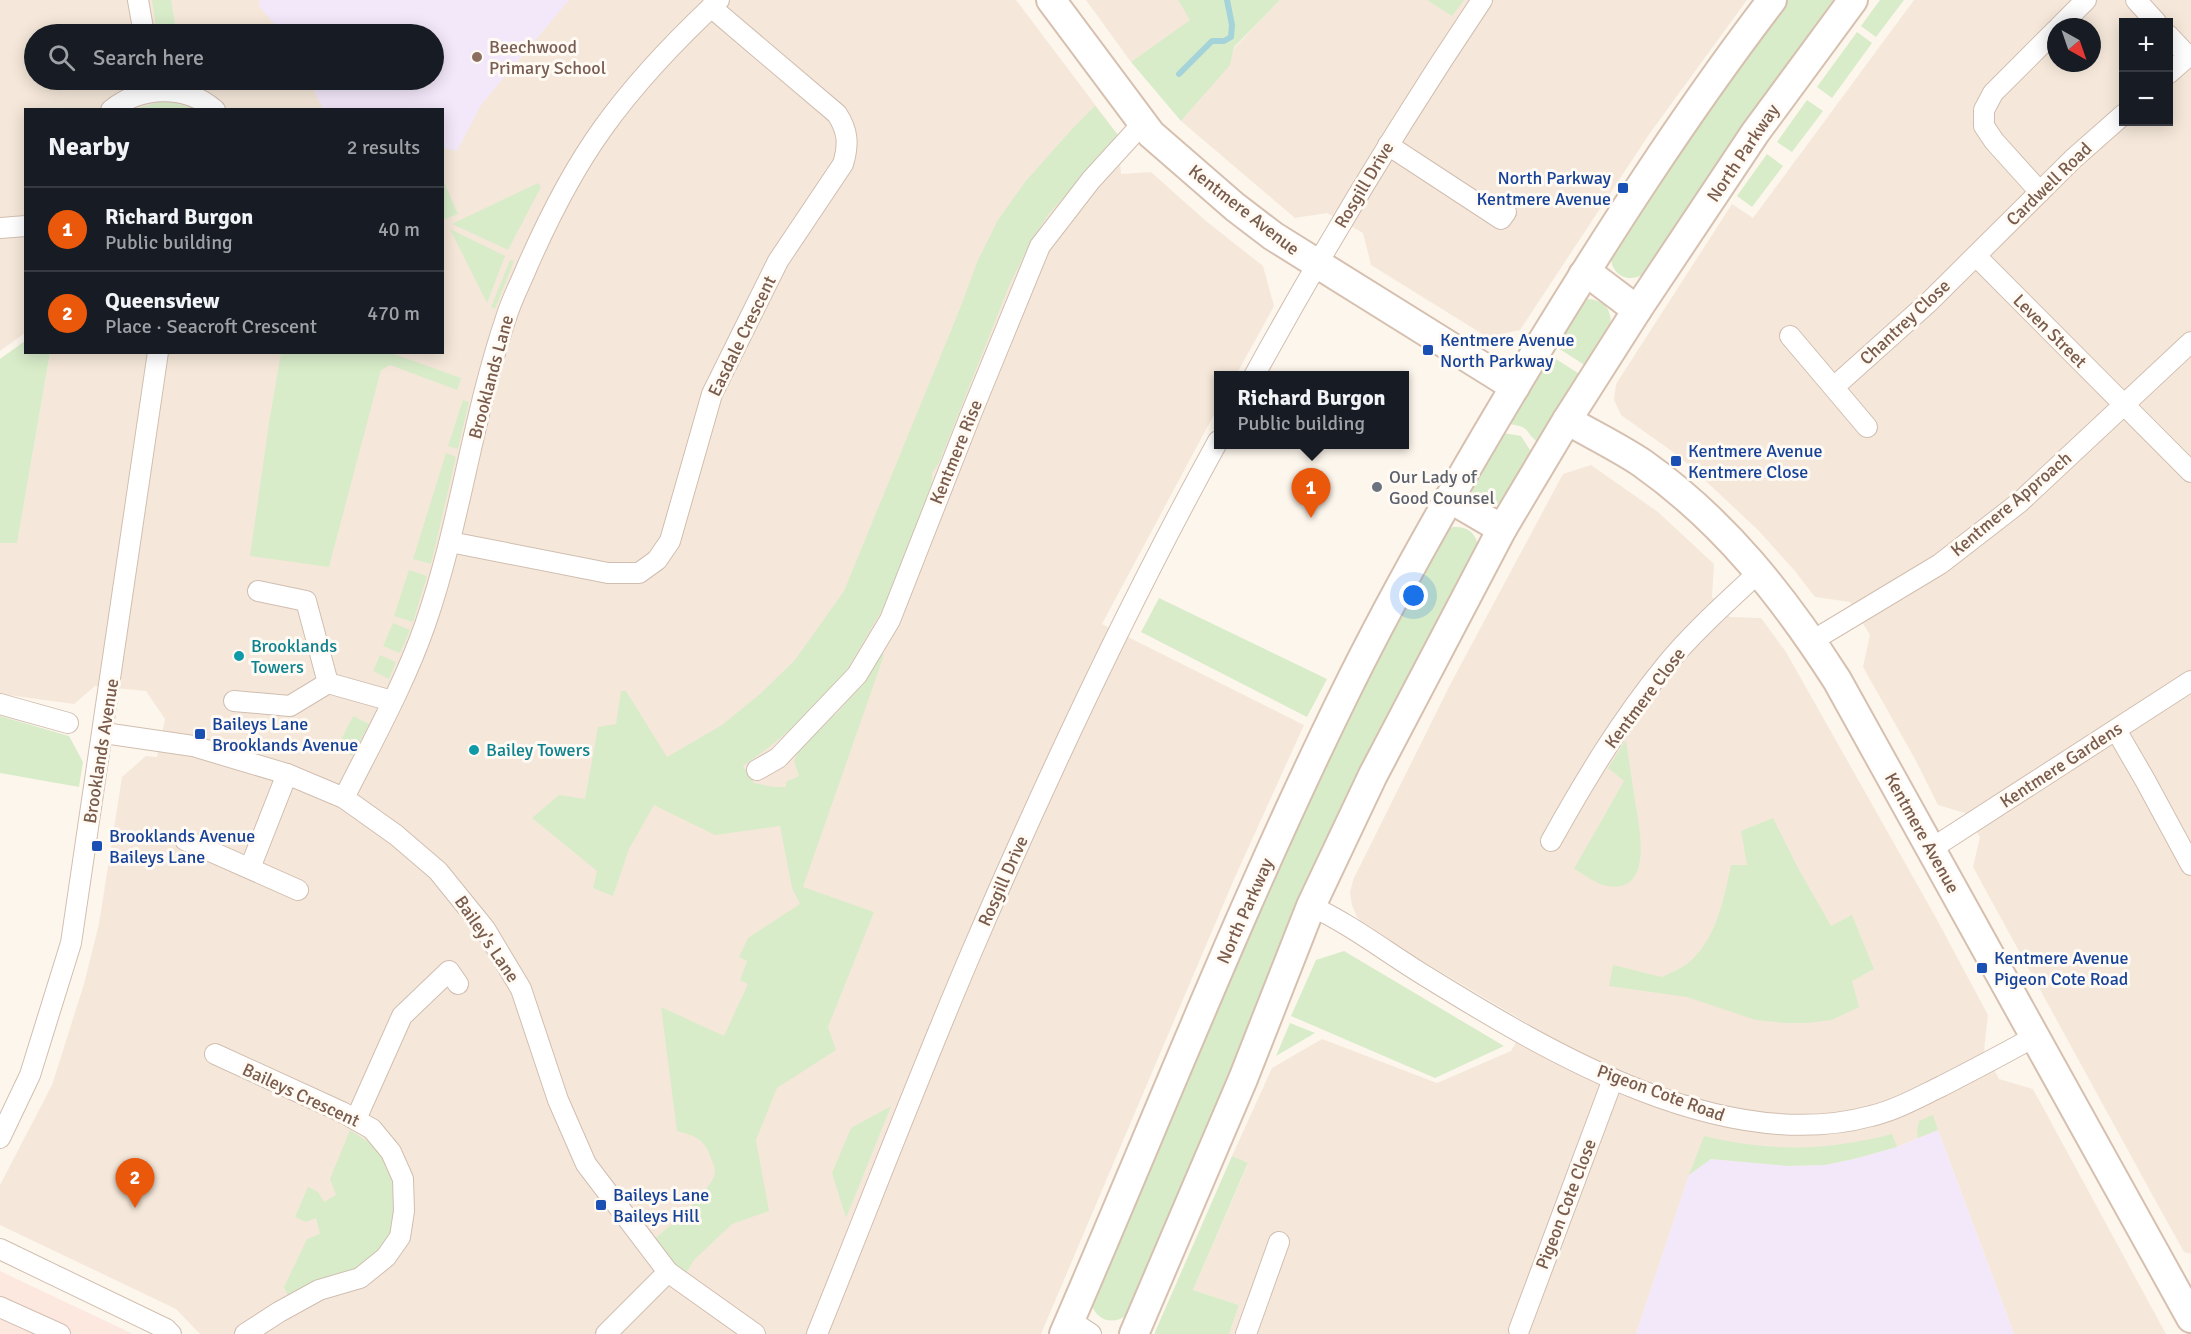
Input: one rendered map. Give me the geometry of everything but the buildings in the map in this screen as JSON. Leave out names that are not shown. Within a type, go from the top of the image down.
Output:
[{"type":"street","points":[[138,0],[142,24]]},
{"type":"street","name":"Kentmere Avenue","points":[[1051,0],[1143,123],[1162,144],[1235,207],[1273,236],[1515,387]]},
{"type":"street","name":"Rosgill Drive","points":[[1256,371],[1316,263],[1440,62],[1482,0]]},
{"type":"street","name":"North Parkway","points":[[1134,1334],[1243,1078],[1311,906],[1374,775],[1502,529],[1566,420],[1637,310],[1755,133],[1853,0]]},
{"type":"street","points":[[2068,18],[2086,0]]},
{"type":"street","points":[[2136,0],[2152,18]]},
{"type":"street","name":"Brooklands Lane","points":[[344,798],[392,701],[424,626],[450,542],[480,409],[506,316],[541,235],[580,163],[604,127],[651,68],[715,4]]},
{"type":"street","name":"Easdale Crescent","points":[[450,542],[608,573],[639,573],[657,560],[670,541],[712,394],[778,261],[843,164],[847,151],[848,138],[837,114],[715,4]]},
{"type":"street","name":"North Parkway","points":[[1075,1329],[1242,916],[1347,689],[1449,498],[1515,387],[1583,275],[1762,4]]},
{"type":"street","points":[[2040,192],[1994,141],[1984,126],[1984,110],[1993,93],[2047,39]]},
{"type":"street","points":[[2171,72],[2189,55],[2173,39]]},
{"type":"street","points":[[114,108],[144,90]]},
{"type":"street","points":[[170,90],[196,98],[212,108]]},
{"type":"street","name":"Cardwell Road","points":[[1976,256],[2073,159],[2119,118]]},
{"type":"street","name":"Kentmere Rise","points":[[757,770],[778,758],[857,675],[890,620],[1040,246],[1091,180],[1143,123]]},
{"type":"street","points":[[1388,145],[1501,219],[1506,212]]},
{"type":"street","points":[[0,228],[24,226]]},
{"type":"street","name":"Chantrey Close","points":[[1834,387],[1930,301],[1976,256]]},
{"type":"street","name":"Leven Street","points":[[1976,256],[2191,472]]},
{"type":"street","points":[[1583,275],[1596,279],[1637,310]]},
{"type":"street","points":[[1790,336],[1866,427]]},
{"type":"street","name":"Kentmere Approach","points":[[1812,641],[1940,564],[2020,502],[2191,342]]},
{"type":"street","name":"Brooklands Avenue","points":[[0,1138],[30,1075],[71,944],[104,732],[158,354]]},
{"type":"street","name":"Kentmere Avenue","points":[[1566,420],[1641,463],[1703,513],[1760,571],[1812,641],[1837,680],[2034,1036],[2188,1305]]},
{"type":"street","name":"Rosgill Drive","points":[[818,1334],[968,962],[1034,811],[1128,609],[1214,448]]},
{"type":"street","points":[[1449,498],[1502,529]]},
{"type":"street","name":"Kentmere Close","points":[[1551,841],[1584,781],[1625,720],[1667,664],[1760,571]]},
{"type":"street","points":[[258,591],[306,602],[328,683]]},
{"type":"street","name":"Kentmere Gardens","points":[[1930,849],[2191,681]]},
{"type":"street","points":[[234,701],[290,706],[328,683],[392,701]]},
{"type":"street","points":[[0,704],[68,723]]},
{"type":"street","points":[[2116,730],[2191,865]]},
{"type":"street","name":"Bailey's Lane","points":[[104,732],[193,746],[287,774],[344,798],[396,835],[438,871],[485,929],[520,989],[558,1100],[586,1164],[668,1272],[755,1334]]},
{"type":"street","points":[[250,868],[287,774]]},
{"type":"street","points":[[185,840],[298,890]]},
{"type":"street","name":"Pigeon Cote Road","points":[[1311,906],[1518,1031],[1613,1079],[1688,1106],[1742,1121],[1792,1126],[1839,1123],[1899,1107],[2034,1036]]},
{"type":"street","points":[[356,1119],[402,1016],[449,971],[458,984]]},
{"type":"street","name":"Baileys Crescent","points":[[215,1054],[356,1119],[372,1129],[391,1152],[403,1179],[404,1211],[400,1237],[386,1257],[360,1278],[319,1290],[244,1334]]},
{"type":"street","name":"Pigeon Cote Close","points":[[1519,1330],[1613,1079]]},
{"type":"street","points":[[1246,1334],[1279,1242]]},
{"type":"street","points":[[0,1249],[166,1329],[171,1334]]},
{"type":"street","points":[[606,1334],[668,1272]]},
{"type":"street","points":[[0,1307],[60,1334]]},
{"type":"shaded area","points":[[0,0],[1016,0],[1118,135],[1121,174],[1151,172],[1206,221],[1263,266],[1274,306],[1238,371],[1214,371],[1214,414],[1102,624],[1304,725],[1235,877],[1041,1334],[200,1334],[176,1309],[0,1225],[0,1185],[52,1085],[84,984],[99,924],[122,777],[146,756],[157,757],[165,719],[146,691],[95,686],[74,704],[0,694],[0,543],[17,542],[50,354],[444,354],[444,108],[24,108],[24,334],[0,351]]},
{"type":"shaded area","name":"Beechwood Primary School","points":[[259,0],[569,0],[481,105],[457,151],[444,148],[444,108],[323,108],[314,90],[444,90],[444,24],[274,24],[259,6]]},
{"type":"shaded area","points":[[1086,0],[1178,0],[1191,20],[1131,62]]},
{"type":"shaded area","points":[[1280,0],[1747,0],[1650,133],[1520,330],[1487,337],[1371,265],[1363,233],[1327,213],[1295,218],[1181,121],[1229,65],[1234,48]]},
{"type":"shaded area","points":[[1914,0],[2191,0],[2191,1254],[2184,1252],[1973,867],[1980,837],[1965,813],[1938,805],[1863,667],[1870,635],[1850,602],[1815,597],[1758,530],[1680,457],[1621,415],[1614,400],[1616,384],[1732,204],[1753,218]]},
{"type":"shaded area","points":[[1591,465],[1658,512],[1714,564],[1712,597],[1730,617],[1761,618],[1786,652],[1935,916],[1988,1015],[1984,1051],[1999,1079],[2033,1089],[2166,1334],[2014,1334],[1938,1130],[1897,1147],[1788,1166],[1711,1159],[1689,1175],[1636,1334],[1229,1334],[1239,1305],[1193,1290],[1248,1164],[1232,1156],[1272,1068],[1322,1039],[1437,1083],[1511,1051],[1527,1023],[1365,927],[1357,917],[1350,893],[1353,880],[1451,683],[1563,474]]},
{"type":"shaded area","points":[[1938,1130],[2014,1334],[1636,1334],[1689,1175],[1711,1159],[1788,1166],[1825,1165],[1897,1147]]},
{"type":"shaded area","points":[[0,1271],[133,1334],[0,1334]]},
{"type":"green space","points":[[152,0],[171,0],[175,24],[156,24]]},
{"type":"green space","points":[[1178,0],[1280,0],[1234,47],[1230,65],[1181,121],[1131,62],[1190,20]]},
{"type":"green space","points":[[1427,0],[1464,0],[1452,16]]},
{"type":"green space","points":[[1787,0],[1837,0],[1644,274],[1631,278],[1619,274],[1612,265],[1612,251],[1734,71]]},
{"type":"green space","points":[[1880,0],[1904,0],[1876,37],[1861,26]]},
{"type":"green space","points":[[1857,32],[1872,43],[1832,98],[1817,87]]},
{"type":"green space","points":[[1807,100],[1823,111],[1792,152],[1777,142]]},
{"type":"green space","points":[[160,102],[176,103],[193,108],[138,108]]},
{"type":"green space","points":[[1095,106],[1118,135],[1048,215],[1031,241],[1009,286],[939,463],[932,473],[932,483],[885,605],[845,673],[820,702],[768,748],[743,766],[754,783],[786,787],[786,782],[799,776],[794,761],[800,747],[838,712],[880,654],[884,655],[803,887],[874,912],[828,1027],[836,1050],[777,1088],[756,1140],[769,1211],[732,1224],[694,1260],[681,1281],[647,1246],[697,1199],[713,1179],[715,1171],[702,1142],[694,1136],[677,1131],[661,1007],[724,1036],[748,984],[740,980],[747,961],[739,957],[748,938],[800,904],[792,888],[780,826],[715,835],[654,805],[629,849],[613,896],[593,888],[597,871],[532,818],[559,795],[585,799],[598,727],[616,724],[621,691],[626,691],[667,757],[722,725],[760,694],[795,660],[844,591],[978,260],[998,220],[1025,182]]},
{"type":"green space","points":[[1767,154],[1783,166],[1752,207],[1737,196]]},
{"type":"green space","points":[[444,182],[458,214],[444,219]]},
{"type":"green space","points":[[538,183],[541,187],[508,250],[452,224]]},
{"type":"green space","points":[[450,229],[505,256],[487,303]]},
{"type":"green space","points":[[510,260],[514,261],[495,309],[491,307]]},
{"type":"green space","points":[[1588,299],[1603,304],[1609,311],[1611,321],[1610,327],[1586,366],[1552,344],[1581,301]]},
{"type":"green space","points":[[24,342],[24,354],[50,354],[17,543],[0,543],[0,359]]},
{"type":"green space","points":[[1545,352],[1581,375],[1539,443],[1525,428],[1508,424]]},
{"type":"green space","points":[[281,354],[394,354],[461,378],[457,390],[390,365],[381,370],[329,567],[250,556]]},
{"type":"green space","points":[[463,400],[469,402],[458,449],[448,446]]},
{"type":"green space","points":[[1504,433],[1521,436],[1532,453],[1507,496],[1493,506],[1485,505],[1476,498],[1471,488]]},
{"type":"green space","points":[[446,453],[456,457],[431,564],[413,559]]},
{"type":"green space","points":[[1453,527],[1470,531],[1478,545],[1195,1160],[1127,1315],[1116,1320],[1105,1320],[1097,1314],[1091,1303],[1270,877],[1386,640],[1447,530]]},
{"type":"green space","points":[[409,570],[427,576],[413,622],[394,616]]},
{"type":"green space","points":[[1159,598],[1327,679],[1307,717],[1141,632]]},
{"type":"green space","points":[[393,623],[410,630],[400,653],[383,646]]},
{"type":"green space","points":[[380,655],[396,662],[389,679],[373,671]]},
{"type":"green space","points":[[0,716],[69,736],[83,762],[79,787],[0,773]]},
{"type":"green space","points":[[353,716],[369,724],[352,756],[337,748]]},
{"type":"green space","points":[[1626,740],[1641,841],[1640,856],[1638,869],[1632,880],[1622,886],[1607,886],[1574,869],[1624,781],[1608,768]]},
{"type":"green space","points":[[1773,818],[1831,926],[1852,915],[1874,969],[1852,981],[1859,1007],[1832,1020],[1784,1023],[1756,1020],[1687,997],[1609,986],[1613,965],[1662,977],[1684,966],[1697,955],[1712,932],[1717,919],[1731,865],[1747,865],[1741,831]]},
{"type":"green space","points":[[1344,951],[1504,1046],[1435,1078],[1291,1016],[1316,960]]},
{"type":"green space","points":[[1290,1023],[1315,1033],[1276,1056]]},
{"type":"green space","points":[[891,1106],[846,1218],[832,1173],[851,1128]]},
{"type":"green space","points":[[1933,1115],[1938,1130],[1918,1138],[1919,1121]]},
{"type":"green space","points":[[350,1130],[373,1145],[386,1162],[393,1184],[396,1209],[390,1234],[376,1253],[358,1268],[318,1280],[289,1298],[284,1287],[307,1239],[320,1234],[316,1218],[306,1222],[295,1217],[308,1187],[318,1192],[324,1202],[336,1195],[330,1179]]},
{"type":"green space","points":[[1892,1134],[1897,1147],[1825,1165],[1788,1166],[1711,1159],[1689,1175],[1704,1136],[1752,1145],[1798,1147],[1844,1144]]},
{"type":"green space","points":[[1232,1156],[1248,1163],[1193,1290],[1239,1305],[1229,1334],[1155,1334],[1155,1332]]},
{"type":"waterway","points":[[1179,74],[1212,41],[1224,41],[1231,37],[1232,25],[1227,0]]},
{"type":"place","name":"Beechwood Primary School","points":[[477,57]]},
{"type":"place","name":"North Parkway Kentmere Avenue","points":[[1623,188]]},
{"type":"place","name":"Kentmere Avenue North Parkway","points":[[1428,350]]},
{"type":"place","name":"Kentmere Avenue Kentmere Close","points":[[1676,461]]},
{"type":"place","name":"Our Lady of Good Counsel","points":[[1377,487]]},
{"type":"place","name":"Richard Burgon","points":[[1311,518]]},
{"type":"place","name":"Brooklands Towers","points":[[239,656]]},
{"type":"place","name":"Baileys Lane Brooklands Avenue","points":[[200,734]]},
{"type":"place","name":"Bailey Towers","points":[[474,750]]},
{"type":"place","name":"Brooklands Avenue Baileys Lane","points":[[97,846]]},
{"type":"place","name":"Kentmere Avenue Pigeon Cote Road","points":[[1982,968]]},
{"type":"place","name":"Baileys Lane Baileys Hill","points":[[601,1205]]},
{"type":"place","name":"Queensview","points":[[135,1208]]}]
